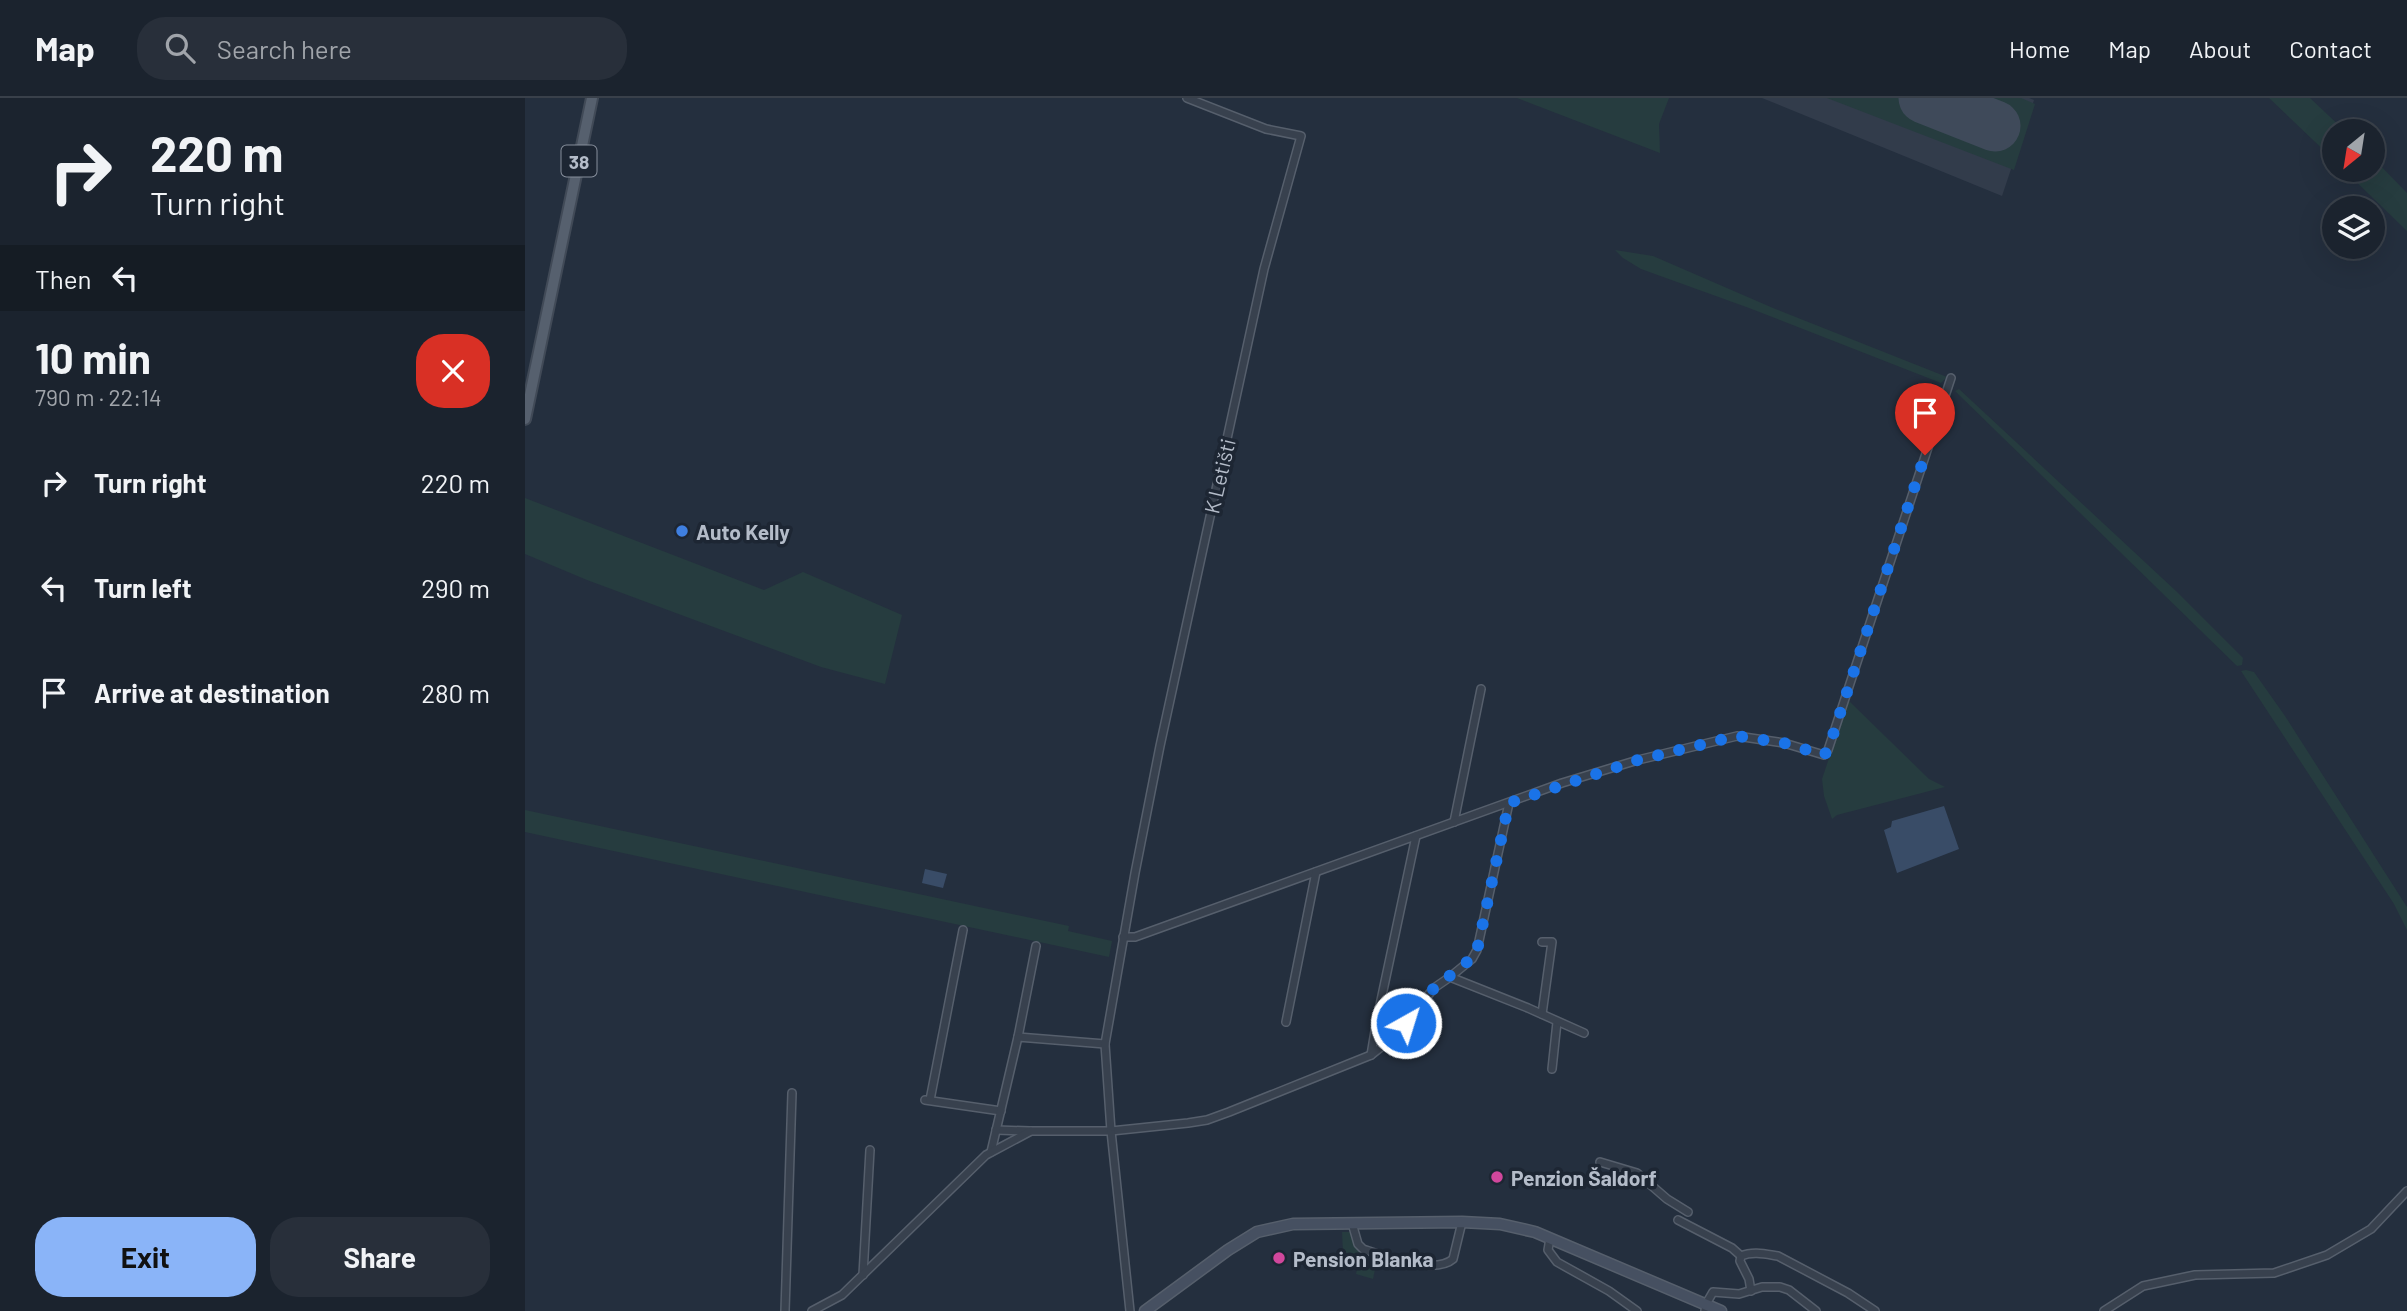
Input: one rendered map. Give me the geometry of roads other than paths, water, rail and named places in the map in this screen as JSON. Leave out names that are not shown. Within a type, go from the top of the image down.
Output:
[{"type":"main road","name":"38","points":[[525,419],[592,98]]},
{"type":"main road","points":[[1145,1311],[1228,1250],[1257,1233],[1293,1224],[1461,1222],[1500,1224],[1550,1238],[1705,1308],[1721,1311]]},
{"type":"street","name":"K Letišti","points":[[1123,937],[1160,746],[1264,269],[1301,136],[1266,129],[1187,98]]},
{"type":"street","points":[[1130,1311],[1111,1131],[1105,1044],[1123,937],[1135,937],[1454,822],[1638,760],[1737,736],[1784,743],[1824,755],[1849,688],[1951,378]]},
{"type":"street","points":[[1454,822],[1481,689]]},
{"type":"street","points":[[996,1130],[1111,1131],[1207,1120],[1371,1055],[1395,1036],[1434,988],[1472,959],[1477,950],[1509,803]]},
{"type":"street","points":[[1371,1055],[1416,836]]},
{"type":"street","points":[[1286,1021],[1316,872]]},
{"type":"street","points":[[963,930],[927,1100],[1000,1111]]},
{"type":"street","points":[[1542,942],[1552,942],[1542,1014]]},
{"type":"street","points":[[991,1152],[1036,946]]},
{"type":"street","points":[[1450,976],[1584,1033]]},
{"type":"street","points":[[1552,1069],[1557,1022]]},
{"type":"street","points":[[1018,1037],[1105,1044]]},
{"type":"street","points":[[785,1311],[792,1093]]},
{"type":"street","points":[[812,1311],[842,1295],[991,1152],[1031,1131]]},
{"type":"street","points":[[863,1275],[870,1150]]},
{"type":"street","points":[[1600,1161],[1637,1173],[1688,1212]]},
{"type":"street","points":[[2104,1311],[2143,1286],[2195,1275],[2274,1273],[2327,1255],[2371,1229],[2407,1191]]},
{"type":"street","points":[[1678,1220],[1732,1248],[1741,1256]]},
{"type":"street","points":[[1352,1223],[1358,1244],[1363,1249],[1403,1260],[1439,1265],[1449,1263],[1453,1259],[1461,1222]]},
{"type":"street","points":[[1550,1238],[1548,1250],[1557,1262],[1609,1291],[1637,1311]]},
{"type":"street","points":[[1741,1256],[1753,1253],[1777,1256],[1875,1311]]},
{"type":"street","points":[[1741,1256],[1739,1261],[1749,1279],[1751,1291]]},
{"type":"street","points":[[1705,1308],[1713,1292],[1739,1294],[1780,1287],[1789,1290],[1816,1311]]},
{"type":"water","points":[[1944,806],[1959,849],[1897,873],[1884,830],[1891,827],[1892,821]]},
{"type":"water","points":[[925,869],[947,874],[943,888],[922,883]]},
{"type":"place","name":"Auto Kelly","points":[[682,531]]},
{"type":"place","name":"Penzion Šaldorf","points":[[1497,1177]]},
{"type":"place","name":"Pension Blanka","points":[[1279,1258]]}]
